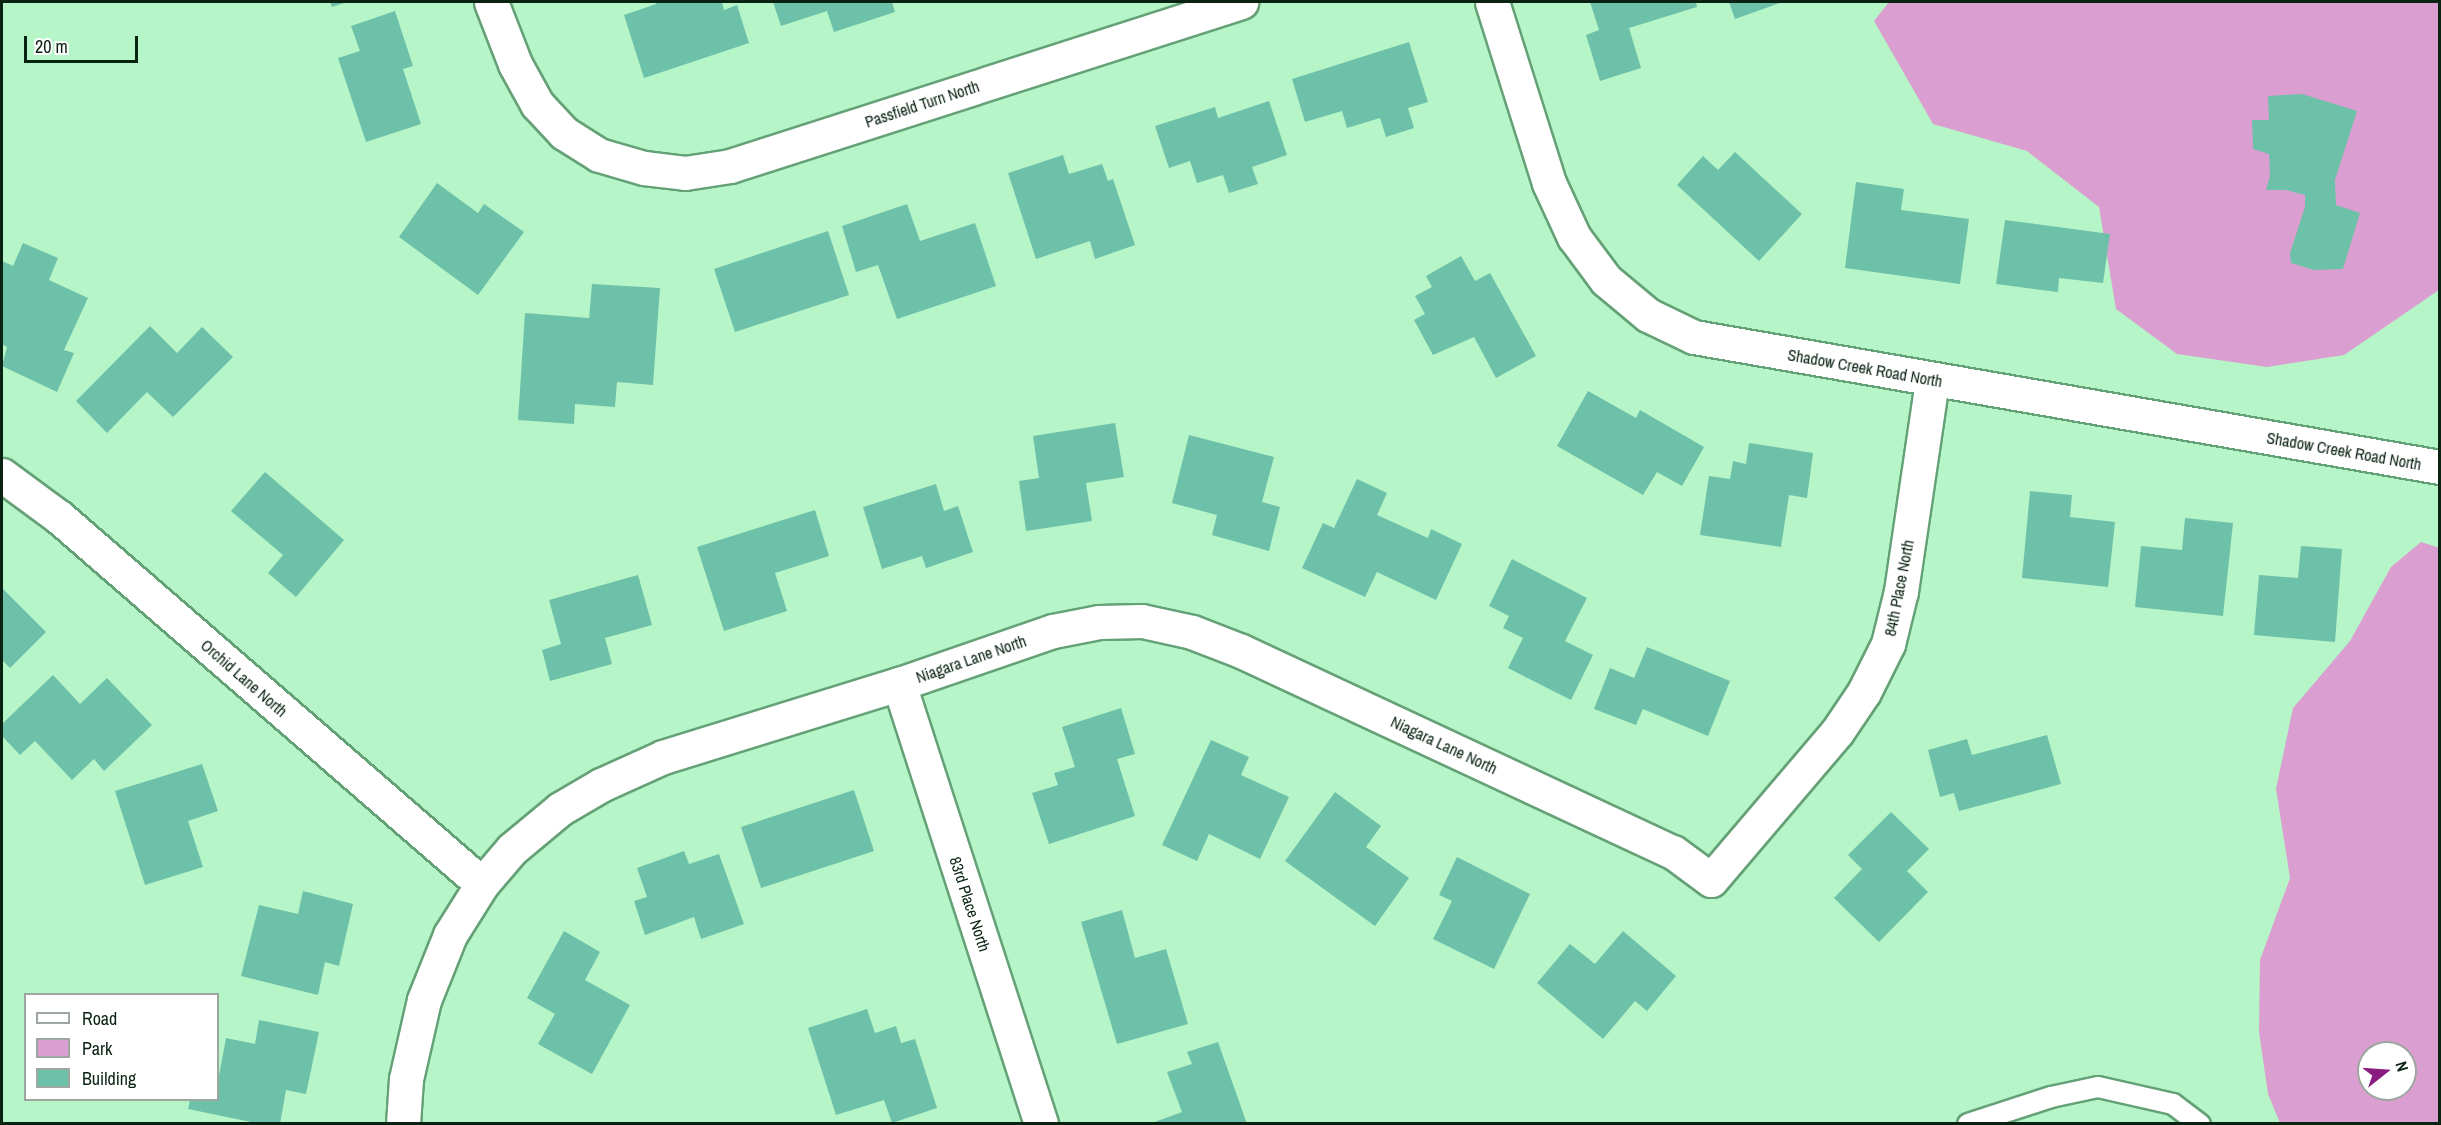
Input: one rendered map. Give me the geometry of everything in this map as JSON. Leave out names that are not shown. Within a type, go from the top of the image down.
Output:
[{"type":"street","name":"Passfield Turn North","points":[[491,2],[514,64],[537,104],[564,133],[599,154],[644,168],[685,173],[730,166],[1241,2]]},
{"type":"street","name":"Shadow Creek Road North","points":[[1492,2],[1550,183],[1574,237],[1606,280],[1648,315],[1694,338],[2439,467]]},
{"type":"street","name":"84th Place North","points":[[1711,880],[1837,732],[1864,692],[1888,644],[1901,591],[1932,380]]},
{"type":"street","name":"Orchid Lane North","points":[[2,476],[59,518],[482,884]]},
{"type":"street","name":"Niagara Lane North","points":[[404,1124],[406,1079],[424,1000],[450,935],[482,884],[520,842],[560,809],[601,784],[663,757],[899,684],[1053,631],[1099,622],[1142,621],[1192,632],[1241,651],[1673,852],[1711,880]]},
{"type":"street","name":"83rd Place North","points":[[899,684],[1041,1124]]},
{"type":"lane","points":[[1968,1124],[2051,1097],[2098,1087],[2173,1104],[2200,1124]]},
{"type":"green space","points":[[1889,2],[2439,2],[2439,290],[2344,355],[2267,367],[2177,354],[2116,309],[2099,207],[2027,151],[1933,124],[1874,21]]},
{"type":"green space","points":[[2421,542],[2440,548],[2439,1123],[2280,1123],[2268,1094],[2259,1032],[2260,960],[2290,878],[2276,789],[2293,708],[2350,641],[2391,567]]},
{"type":"building","points":[[330,2],[347,2],[332,7]]},
{"type":"building","points":[[656,2],[722,2],[724,10],[737,5],[749,43],[644,78],[624,15],[656,4]]},
{"type":"building","points":[[773,2],[892,2],[895,12],[834,32],[827,11],[781,26]]},
{"type":"building","points":[[1590,2],[1696,2],[1697,7],[1629,28],[1641,68],[1600,81],[1586,35],[1599,30]]},
{"type":"building","points":[[1729,2],[1783,2],[1735,19]]},
{"type":"building","points":[[395,11],[413,66],[403,69],[421,124],[366,142],[338,58],[360,51],[351,26]]},
{"type":"building","points":[[1409,42],[1428,102],[1408,108],[1414,128],[1386,137],[1380,118],[1347,128],[1342,111],[1305,122],[1292,79]]},
{"type":"building","points":[[2302,94],[2357,111],[2335,180],[2336,205],[2360,213],[2343,269],[2314,270],[2291,263],[2290,253],[2305,207],[2305,195],[2286,190],[2266,190],[2270,176],[2269,154],[2253,149],[2252,120],[2269,120],[2268,96]]},
{"type":"building","points":[[1269,101],[1287,155],[1252,167],[1258,184],[1229,193],[1223,175],[1197,183],[1190,161],[1169,168],[1155,126],[1215,107],[1218,118]]},
{"type":"building","points":[[1735,152],[1802,214],[1759,261],[1677,185],[1703,156],[1718,170]]},
{"type":"building","points":[[1063,155],[1069,174],[1102,164],[1108,181],[1113,179],[1135,245],[1095,259],[1090,241],[1036,259],[1008,173]]},
{"type":"building","points":[[1856,182],[1904,189],[1901,210],[1969,219],[1960,284],[1845,268]]},
{"type":"building","points":[[437,183],[478,213],[484,204],[524,232],[478,295],[399,237]]},
{"type":"building","points":[[907,204],[920,241],[975,223],[996,286],[897,319],[878,265],[856,272],[842,226]]},
{"type":"building","points":[[2005,220],[2110,234],[2103,283],[2059,278],[2058,292],[1996,284]]},
{"type":"building","points":[[828,231],[849,295],[735,332],[714,269]]},
{"type":"building","points":[[23,243],[58,258],[49,280],[88,298],[64,350],[74,353],[57,392],[2,366],[7,347],[2,344],[2,261],[13,266]]},
{"type":"building","points":[[1461,256],[1475,281],[1490,273],[1536,356],[1496,378],[1474,337],[1433,355],[1414,320],[1425,314],[1415,296],[1432,287],[1426,276]]},
{"type":"building","points":[[592,284],[660,288],[653,385],[617,382],[615,407],[575,404],[574,424],[518,420],[525,313],[589,318]]},
{"type":"building","points":[[150,326],[177,353],[202,327],[233,357],[173,417],[147,392],[107,433],[76,401]]},
{"type":"building","points":[[1588,391],[1636,418],[1640,410],[1704,447],[1682,486],[1657,472],[1643,495],[1557,446]]},
{"type":"building","points":[[1115,423],[1124,477],[1086,483],[1092,521],[1026,531],[1019,481],[1039,478],[1033,436]]},
{"type":"building","points":[[1189,435],[1274,457],[1262,502],[1280,507],[1269,551],[1212,535],[1217,515],[1172,503]]},
{"type":"building","points":[[1749,443],[1813,453],[1807,498],[1789,495],[1781,547],[1700,535],[1709,476],[1730,479],[1733,461],[1746,464]]},
{"type":"building","points":[[265,472],[344,540],[296,597],[268,573],[283,555],[231,511]]},
{"type":"building","points":[[1357,479],[1387,493],[1377,515],[1428,538],[1431,529],[1462,544],[1436,600],[1377,572],[1365,597],[1302,568],[1323,523],[1334,528]]},
{"type":"building","points":[[936,484],[944,511],[958,506],[973,552],[926,568],[922,556],[882,569],[863,507]]},
{"type":"building","points":[[2030,491],[2072,495],[2070,517],[2115,522],[2108,587],[2022,578]]},
{"type":"building","points":[[815,510],[829,556],[775,573],[787,611],[724,631],[697,547]]},
{"type":"building","points":[[2185,518],[2233,523],[2223,616],[2135,607],[2141,546],[2182,550]]},
{"type":"building","points":[[2301,546],[2342,549],[2335,642],[2254,635],[2259,575],[2298,578]]},
{"type":"building","points":[[1512,559],[1587,598],[1565,641],[1593,655],[1571,700],[1508,668],[1523,638],[1503,628],[1509,616],[1489,606]]},
{"type":"building","points":[[638,575],[652,625],[605,638],[612,664],[550,681],[542,650],[561,644],[549,600]]},
{"type":"building","points":[[2,588],[46,632],[10,668],[2,660]]},
{"type":"building","points":[[1647,647],[1730,681],[1708,736],[1643,709],[1636,725],[1594,709],[1610,668],[1634,678]]},
{"type":"building","points":[[53,675],[80,704],[107,678],[152,725],[104,771],[94,759],[72,780],[35,741],[20,755],[2,736],[2,724]]},
{"type":"building","points":[[1121,708],[1135,754],[1117,759],[1135,816],[1049,844],[1032,793],[1058,785],[1054,773],[1075,767],[1062,727]]},
{"type":"building","points":[[2047,735],[2061,784],[1959,811],[1954,793],[1940,797],[1928,750],[1967,739],[1972,755]]},
{"type":"building","points":[[1211,740],[1249,757],[1241,775],[1289,797],[1260,859],[1209,834],[1197,861],[1162,845]]},
{"type":"building","points":[[202,764],[218,811],[188,821],[203,867],[145,885],[115,791]]},
{"type":"building","points":[[854,790],[874,851],[761,888],[741,827]]},
{"type":"building","points":[[1335,792],[1381,826],[1366,847],[1409,878],[1375,926],[1285,861]]},
{"type":"building","points":[[1891,812],[1929,849],[1907,871],[1928,892],[1879,942],[1834,898],[1862,869],[1848,855]]},
{"type":"building","points":[[684,851],[689,864],[719,854],[744,924],[701,939],[694,917],[645,935],[634,901],[647,897],[637,868]]},
{"type":"building","points":[[1457,857],[1530,894],[1494,969],[1433,939],[1452,901],[1439,895]]},
{"type":"building","points":[[303,891],[353,904],[339,966],[325,962],[318,995],[241,976],[259,905],[298,914]]},
{"type":"building","points":[[1122,910],[1135,958],[1166,949],[1188,1024],[1117,1044],[1081,922]]},
{"type":"building","points":[[564,931],[600,952],[585,980],[630,1005],[592,1074],[538,1044],[555,1014],[527,998]]},
{"type":"building","points":[[1623,931],[1676,976],[1647,1011],[1635,1001],[1603,1039],[1537,983],[1570,944],[1595,964]]},
{"type":"building","points":[[867,1009],[875,1033],[896,1026],[901,1043],[915,1039],[937,1108],[892,1123],[884,1100],[836,1115],[808,1028]]},
{"type":"building","points":[[259,1020],[319,1032],[306,1094],[286,1090],[280,1124],[261,1124],[188,1109],[190,1101],[219,1101],[219,1076],[226,1038],[255,1044]]},
{"type":"building","points":[[1218,1042],[1247,1124],[1149,1124],[1182,1112],[1167,1072],[1192,1064],[1187,1052]]}]
